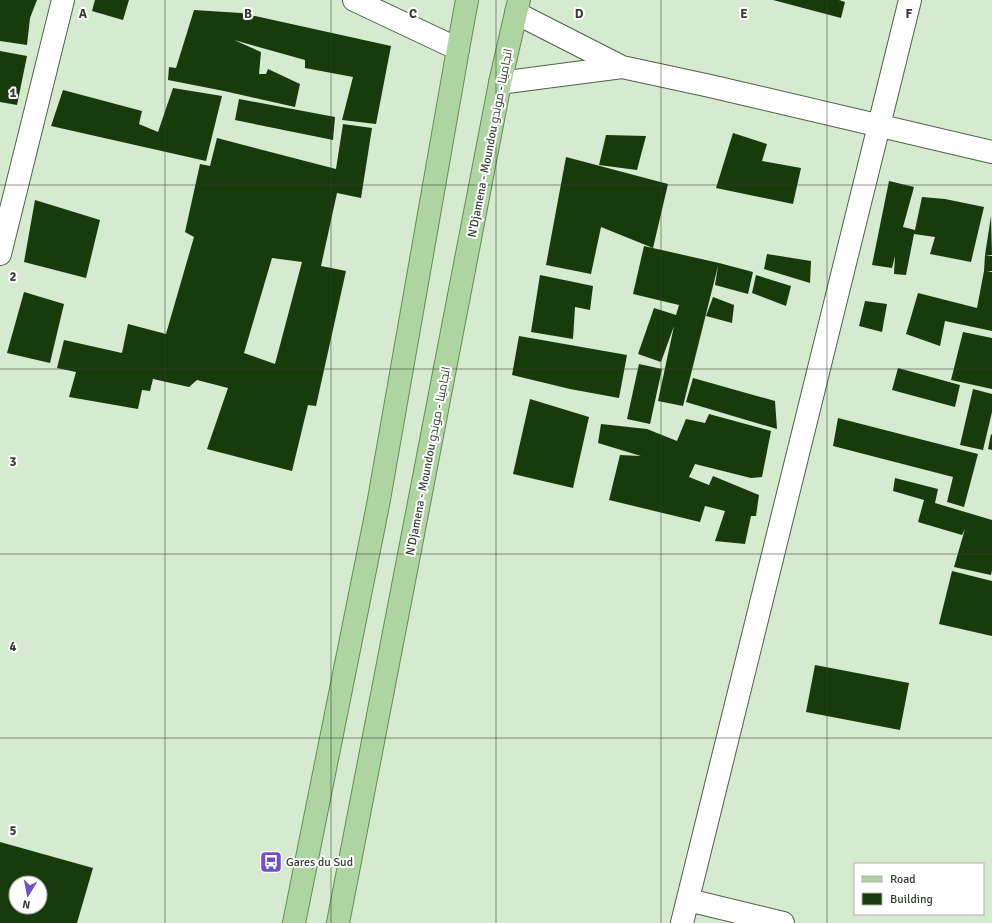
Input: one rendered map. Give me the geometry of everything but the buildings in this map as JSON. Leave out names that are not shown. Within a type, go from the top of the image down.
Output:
[{"type":"main road","points":[[294,923],[378,505],[467,0]]},
{"type":"main road","name":"N'Djamena - Moundou انجامينا - موندو","points":[[338,923],[500,83],[517,7]]},
{"type":"street","points":[[0,254],[63,0]]},
{"type":"street","points":[[354,0],[458,49]]},
{"type":"street","points":[[682,923],[910,0]]},
{"type":"street","points":[[517,7],[622,68]]},
{"type":"street","points":[[500,83],[622,68],[710,86],[992,152]]},
{"type":"street","points":[[688,900],[783,923]]},
{"type":"place","name":"Gares du Sud","points":[[271,862]]}]
